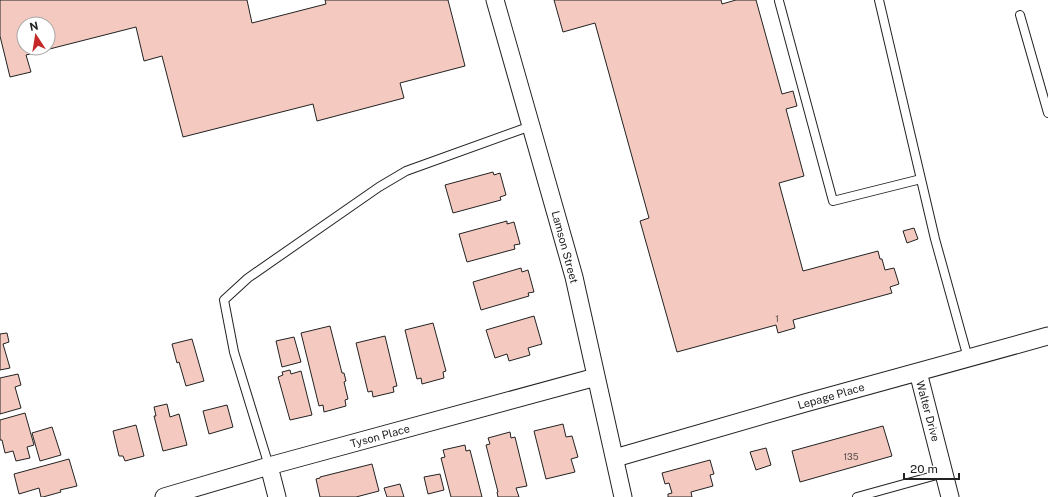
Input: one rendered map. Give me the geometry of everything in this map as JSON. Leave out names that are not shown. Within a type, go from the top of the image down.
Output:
[{"type":"street","name":"Lamson Street","points":[[495,0],[574,277],[623,497]]},
{"type":"street","name":"Lepage Place","points":[[615,458],[1048,336]]},
{"type":"street","name":"Walter Drive","points":[[918,372],[950,497]]},
{"type":"street","name":"Tyson Place","points":[[164,497],[269,466],[596,377]]},
{"type":"street","points":[[269,466],[277,497]]},
{"type":"lane","points":[[879,0],[935,239],[968,358]]},
{"type":"lane","points":[[779,1],[833,201],[921,178]]},
{"type":"lane","points":[[1020,15],[1048,113]]},
{"type":"lane","points":[[269,466],[234,352],[224,300],[248,278],[379,187],[406,171],[531,126]]},
{"type":"lane","points":[[857,497],[944,473]]},
{"type":"building","points":[[0,0],[247,0],[252,23],[326,4],[325,0],[448,0],[465,66],[400,83],[404,98],[317,121],[313,104],[183,137],[162,56],[144,61],[136,27],[56,47],[56,16],[16,16],[16,56],[26,56],[31,72],[10,77],[0,36]]},
{"type":"building","points":[[554,0],[721,0],[722,4],[736,0],[756,0],[782,94],[793,91],[797,106],[786,109],[804,176],[779,183],[803,271],[878,251],[885,270],[894,268],[899,284],[890,287],[892,293],[793,320],[795,328],[778,333],[776,325],[677,352],[640,221],[649,218],[595,23],[563,32]]},
{"type":"building","points":[[493,172],[494,175],[500,173],[506,195],[500,197],[501,200],[453,213],[445,185]]},
{"type":"building","points":[[507,221],[507,224],[514,222],[520,244],[514,245],[515,249],[467,262],[459,234]]},
{"type":"building","points":[[914,228],[918,239],[907,243],[903,231]]},
{"type":"building","points":[[521,268],[522,272],[528,270],[534,292],[528,293],[529,296],[481,310],[473,282]]},
{"type":"building","points":[[534,316],[542,344],[528,348],[530,355],[509,361],[507,354],[495,358],[486,330]]},
{"type":"building","points":[[433,323],[446,371],[443,372],[444,378],[422,384],[421,378],[417,379],[405,330]]},
{"type":"building","points":[[330,326],[342,373],[344,373],[346,381],[344,382],[348,399],[345,400],[346,406],[324,412],[323,405],[319,406],[301,333]]},
{"type":"building","points":[[7,333],[9,342],[3,344],[10,368],[0,370],[0,334]]},
{"type":"building","points":[[385,336],[397,386],[393,387],[394,392],[373,397],[372,391],[368,392],[356,343]]},
{"type":"building","points":[[294,337],[301,362],[282,367],[276,341]]},
{"type":"building","points":[[192,339],[204,381],[186,386],[179,362],[177,363],[172,344]]},
{"type":"building","points":[[290,370],[291,374],[301,371],[312,415],[290,420],[278,377],[283,375],[282,372]]},
{"type":"building","points":[[18,374],[21,385],[15,387],[21,408],[0,414],[0,378]]},
{"type":"building","points":[[167,404],[170,417],[179,414],[187,445],[163,451],[154,416],[156,416],[154,407]]},
{"type":"building","points":[[227,405],[233,427],[209,434],[203,411]]},
{"type":"building","points":[[25,413],[34,445],[27,447],[30,458],[16,461],[13,451],[5,453],[2,440],[0,440],[0,420]]},
{"type":"building","points":[[563,424],[566,437],[572,436],[578,457],[571,459],[575,472],[546,479],[534,431]]},
{"type":"building","points":[[136,425],[144,456],[125,461],[123,456],[119,456],[113,431]]},
{"type":"building","points":[[883,426],[892,456],[800,482],[792,451]]},
{"type":"building","points":[[52,427],[61,455],[40,461],[32,433]]},
{"type":"building","points":[[510,432],[511,438],[515,437],[527,486],[516,488],[519,497],[498,497],[486,445],[490,444],[488,438]]},
{"type":"building","points":[[465,445],[466,451],[470,450],[482,497],[451,497],[441,458],[445,457],[443,450]]},
{"type":"building","points":[[766,448],[771,465],[756,470],[750,452]]},
{"type":"building","points":[[69,459],[77,486],[60,490],[61,492],[43,497],[41,497],[39,488],[19,494],[14,474]]},
{"type":"building","points":[[710,460],[714,474],[710,475],[713,486],[691,492],[692,497],[668,497],[668,494],[672,493],[669,483],[665,484],[662,473]]},
{"type":"building","points":[[372,464],[379,491],[356,497],[320,497],[316,479]]},
{"type":"building","points":[[440,474],[444,490],[428,494],[424,477]]},
{"type":"building","points":[[400,484],[404,497],[387,497],[384,488]]}]
